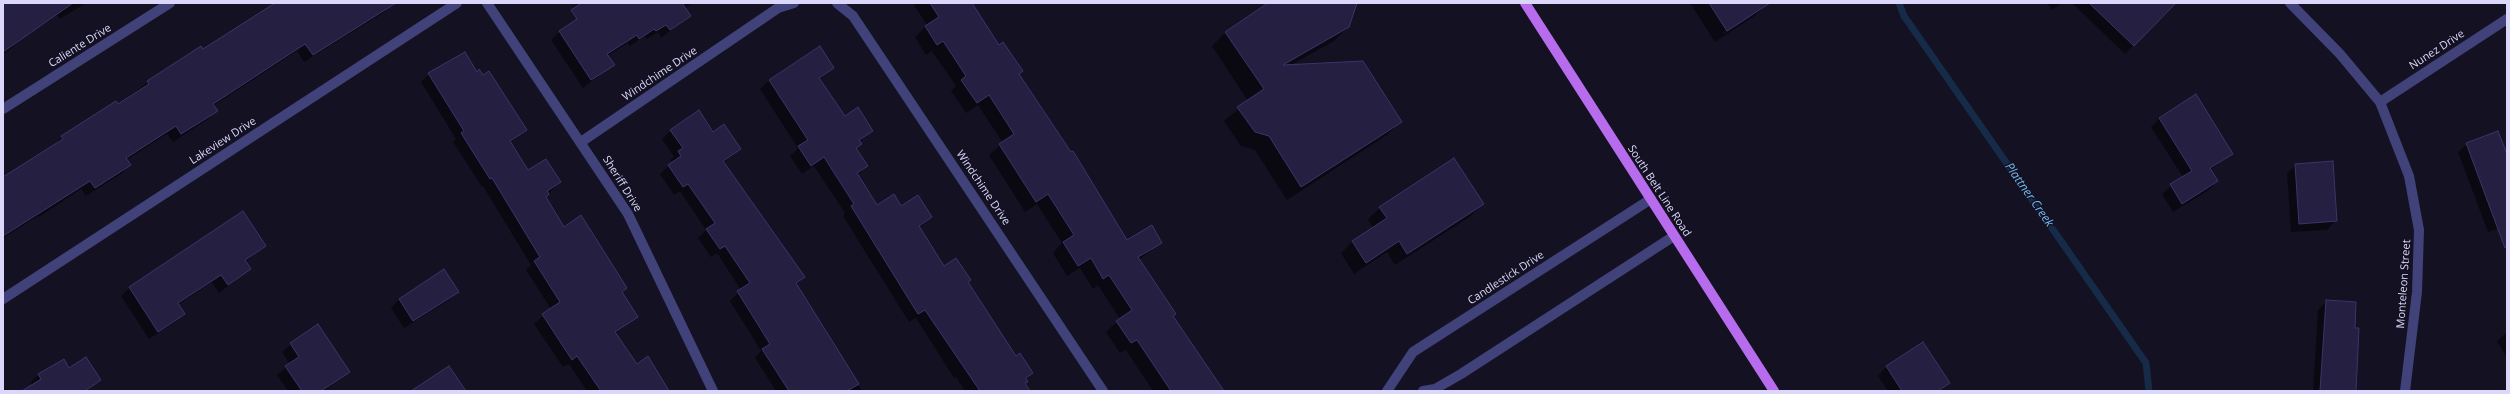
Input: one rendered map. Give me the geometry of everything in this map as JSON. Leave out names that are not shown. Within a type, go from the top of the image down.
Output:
[{"type":"main road","name":"South Belt Line Road","points":[[1525,3],[1774,391]]},
{"type":"street","name":"Caliente Drive","points":[[3,109],[170,3]]},
{"type":"street","name":"Lakeview Drive","points":[[3,299],[457,3]]},
{"type":"street","name":"Sheriff Drive","points":[[487,3],[628,214],[713,391]]},
{"type":"street","name":"Windchime Drive","points":[[581,142],[778,8],[794,3]]},
{"type":"street","name":"Windchime Drive","points":[[837,3],[853,16],[1103,391]]},
{"type":"street","name":"Monteleon Street","points":[[2290,3],[2340,54],[2380,102],[2409,176],[2419,230],[2417,292],[2405,391]]},
{"type":"street","name":"Nunez Drive","points":[[2380,102],[2507,19]]},
{"type":"street","name":"Candlestick Drive","points":[[1387,391],[1413,352],[1651,199]]},
{"type":"street","points":[[1424,391],[1435,389],[1461,374],[1674,236]]},
{"type":"building","points":[[3,3],[73,3],[3,52]]},
{"type":"building","points":[[275,3],[396,3],[313,55],[305,44],[213,104],[218,111],[181,134],[176,126],[126,158],[131,165],[95,188],[90,181],[3,236],[3,177],[63,139],[61,136],[116,101],[118,104],[149,84],[147,81],[201,46],[203,49]]},
{"type":"building","points":[[582,3],[682,3],[691,16],[670,30],[666,25],[656,31],[654,29],[639,39],[637,35],[607,54],[615,65],[591,80],[559,31],[577,19],[571,10]]},
{"type":"building","points":[[930,3],[972,3],[999,45],[1003,42],[1023,71],[1019,74],[1071,152],[1073,151],[1127,240],[1152,225],[1162,243],[1138,257],[1176,314],[1173,316],[1224,391],[1171,391],[1137,340],[1131,343],[1116,321],[1132,310],[1109,275],[1103,279],[1091,258],[1078,266],[1063,242],[1074,235],[1048,194],[1036,202],[999,144],[1014,134],[989,95],[977,103],[961,80],[966,76],[943,41],[937,45],[925,26],[939,17]]},
{"type":"building","points":[[1268,3],[1357,3],[1349,27],[1283,65],[1363,61],[1402,122],[1301,187],[1269,136],[1255,132],[1237,107],[1264,89],[1225,32]]},
{"type":"building","points":[[1709,3],[1770,3],[1727,31]]},
{"type":"building","points":[[2089,3],[2176,3],[2134,46]]},
{"type":"building","points":[[820,46],[834,68],[819,78],[845,116],[858,107],[873,131],[859,140],[862,144],[856,148],[868,166],[857,173],[877,205],[894,194],[901,206],[918,195],[932,217],[919,226],[944,266],[956,258],[971,280],[968,282],[1016,356],[1020,353],[1033,373],[1026,378],[1028,382],[1025,383],[1030,391],[980,391],[925,310],[918,314],[851,206],[854,204],[824,157],[811,166],[798,146],[808,140],[769,80]]},
{"type":"building","points":[[465,52],[477,72],[479,69],[483,75],[489,71],[527,130],[510,141],[528,170],[546,159],[561,182],[547,191],[549,194],[546,197],[564,227],[581,215],[627,288],[622,292],[638,317],[615,332],[637,364],[648,356],[669,391],[601,391],[577,356],[572,360],[542,314],[560,302],[534,261],[540,257],[492,178],[490,179],[461,133],[464,131],[428,73]]},
{"type":"building","points":[[2196,94],[2233,154],[2210,168],[2218,181],[2182,204],[2170,184],[2192,171],[2159,118]]},
{"type":"building","points":[[699,110],[713,132],[724,124],[741,149],[723,161],[805,277],[796,283],[859,384],[847,391],[789,391],[762,349],[770,344],[737,291],[750,283],[725,246],[720,249],[706,229],[715,223],[688,184],[683,187],[668,165],[681,156],[678,151],[683,148],[670,130]]},
{"type":"building","points":[[2498,131],[2507,154],[2507,247],[2505,248],[2466,143]]},
{"type":"building","points":[[1454,158],[1484,204],[1407,254],[1399,241],[1366,263],[1352,241],[1387,218],[1379,207]]},
{"type":"building","points":[[2333,161],[2337,221],[2299,224],[2295,164]]},
{"type":"building","points":[[243,211],[266,246],[245,260],[251,269],[228,285],[221,275],[178,303],[185,314],[158,332],[129,287]]},
{"type":"building","points":[[444,269],[459,292],[413,321],[399,299]]},
{"type":"building","points":[[2326,300],[2356,302],[2355,328],[2359,328],[2356,391],[2320,391]]},
{"type":"building","points":[[318,324],[350,372],[321,391],[302,391],[285,366],[299,357],[290,343]]},
{"type":"building","points":[[1923,342],[1950,383],[1938,391],[1902,391],[1886,366]]},
{"type":"building","points":[[86,357],[101,380],[85,391],[22,391],[41,379],[38,374],[64,359],[69,368]]},
{"type":"building","points":[[449,366],[466,391],[411,391]]},
{"type":"waterway","name":"Plattner Creek","points":[[1899,3],[1904,16],[2146,363],[2149,391]]}]
